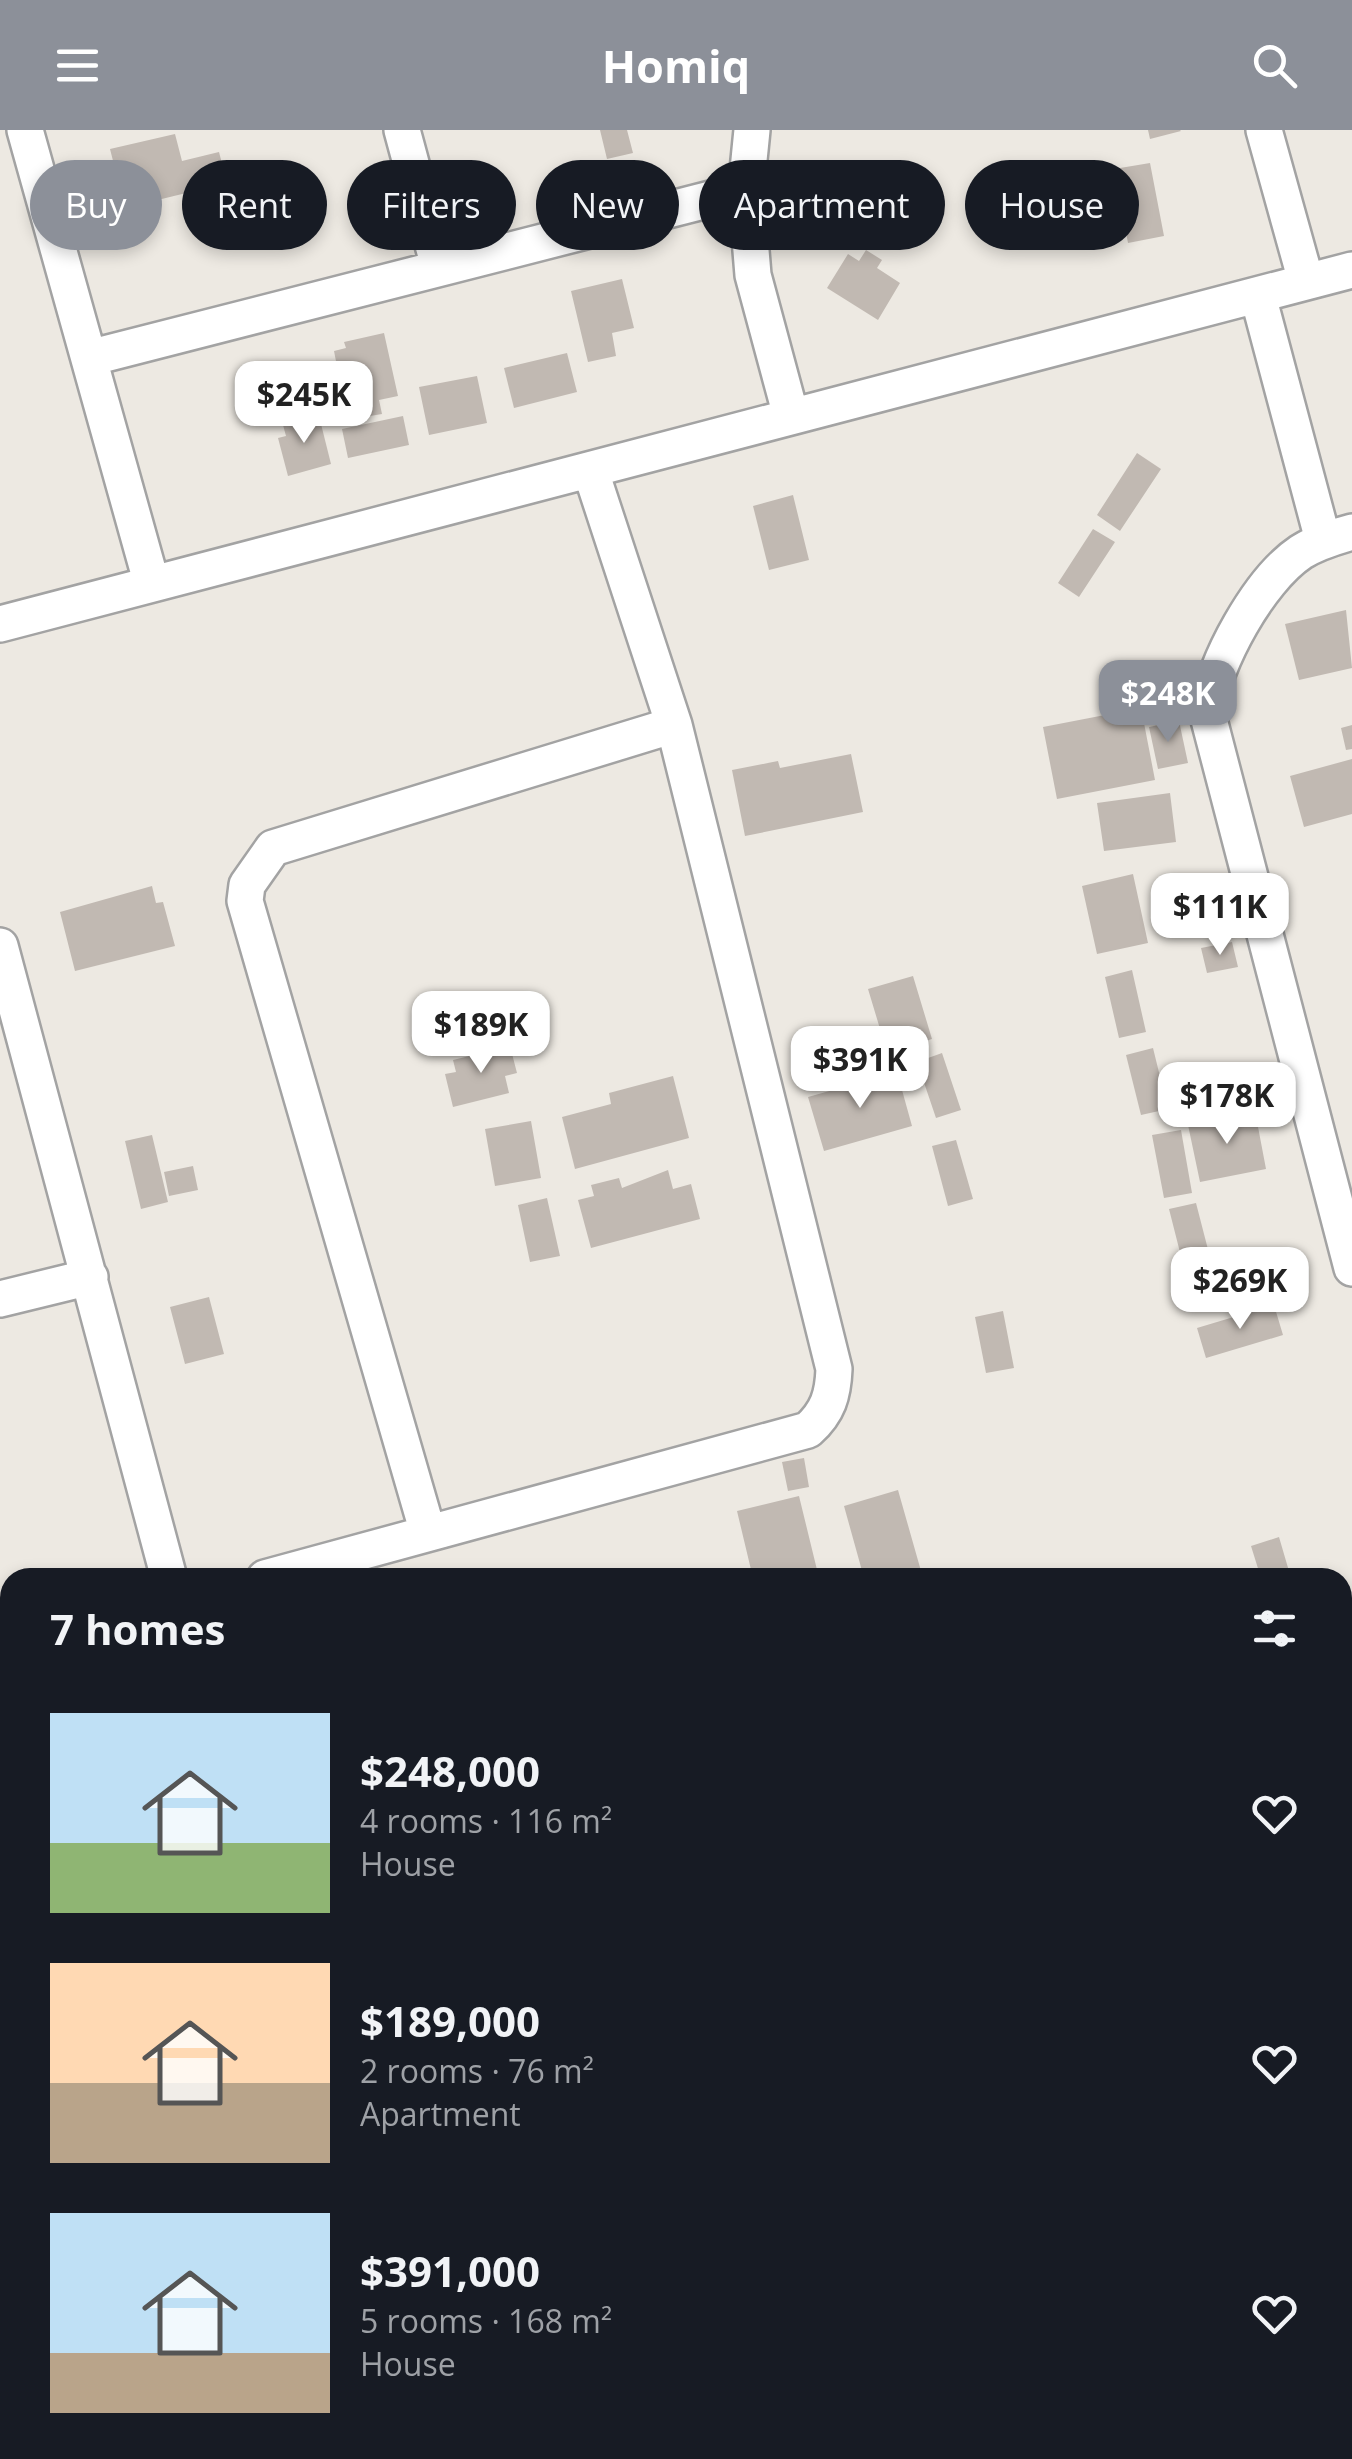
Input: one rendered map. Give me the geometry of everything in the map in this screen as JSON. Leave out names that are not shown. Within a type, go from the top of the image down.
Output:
[{"type":"street","points":[[26,130],[151,582]]},
{"type":"street","points":[[402,130],[439,267]]},
{"type":"street","points":[[749,160],[752,130]]},
{"type":"street","points":[[1264,130],[1306,281]]},
{"type":"street","points":[[89,358],[699,202]]},
{"type":"street","points":[[751,250],[753,275],[791,416]]},
{"type":"street","points":[[0,624],[1352,270]]},
{"type":"street","points":[[1258,296],[1338,536],[1298,554],[1271,582],[1210,683],[1207,712],[1352,1268]]},
{"type":"street","points":[[302,1568],[808,1430],[833,1392],[834,1369],[674,725],[592,472]]},
{"type":"street","points":[[428,1534],[245,901],[246,884],[273,848],[674,725]]},
{"type":"street","points":[[0,946],[166,1568]]},
{"type":"street","points":[[0,1298],[90,1277]]},
{"type":"building","points":[[600,130],[627,130],[633,153],[607,159]]},
{"type":"building","points":[[1148,130],[1180,130],[1181,131],[1150,139]]},
{"type":"building","points":[[175,134],[182,161],[182,194],[162,199],[162,160],[113,160],[110,149]]},
{"type":"building","points":[[219,152],[221,160],[186,160]]},
{"type":"building","points":[[1150,163],[1164,236],[1139,241],[1139,165]]},
{"type":"building","points":[[866,250],[882,260],[877,268],[900,283],[878,320],[827,288],[848,254],[859,261]]},
{"type":"building","points":[[622,279],[634,328],[612,333],[616,356],[588,362],[571,291]]},
{"type":"building","points":[[384,333],[398,396],[379,400],[382,414],[358,418],[355,405],[345,407],[334,351],[346,348],[344,342]]},
{"type":"building","points":[[567,353],[577,392],[514,408],[504,368]]},
{"type":"building","points":[[477,376],[487,423],[429,435],[419,387]]},
{"type":"building","points":[[263,385],[276,416],[260,423],[247,392]]},
{"type":"building","points":[[319,416],[331,464],[288,476],[278,438],[286,436],[283,425]]},
{"type":"building","points":[[403,416],[409,445],[348,458],[342,429]]},
{"type":"building","points":[[1137,453],[1161,469],[1120,531],[1097,515]]},
{"type":"building","points":[[793,495],[809,560],[769,570],[753,506]]},
{"type":"building","points":[[1093,529],[1115,542],[1079,597],[1058,583]]},
{"type":"building","points":[[1346,610],[1352,668],[1299,680],[1285,624]]},
{"type":"building","points":[[1136,709],[1139,725],[1144,723],[1155,780],[1057,799],[1043,727]]},
{"type":"building","points":[[1179,721],[1188,763],[1158,769],[1149,727]]},
{"type":"building","points":[[1352,725],[1352,749],[1346,750],[1341,728]]},
{"type":"building","points":[[851,754],[863,812],[745,836],[732,770],[778,761],[780,768]]},
{"type":"building","points":[[1352,759],[1352,814],[1304,827],[1290,776]]},
{"type":"building","points":[[1170,793],[1176,842],[1104,851],[1097,803]]},
{"type":"building","points":[[1133,874],[1148,943],[1097,954],[1082,886]]},
{"type":"building","points":[[152,886],[156,903],[163,902],[175,946],[75,971],[60,912]]},
{"type":"building","points":[[1232,942],[1238,967],[1207,973],[1201,948]]},
{"type":"building","points":[[1132,970],[1146,1032],[1119,1038],[1105,977]]},
{"type":"building","points":[[913,976],[932,1039],[887,1052],[868,989]]},
{"type":"building","points":[[510,1046],[517,1073],[505,1076],[509,1093],[453,1107],[445,1074],[456,1072],[453,1060]]},
{"type":"building","points":[[1153,1048],[1168,1109],[1141,1115],[1126,1055]]},
{"type":"building","points":[[942,1053],[961,1110],[936,1118],[917,1062]]},
{"type":"building","points":[[897,1072],[912,1126],[824,1151],[808,1097]]},
{"type":"building","points":[[673,1076],[689,1138],[575,1169],[562,1117],[611,1104],[609,1093]]},
{"type":"building","points":[[1255,1111],[1266,1169],[1200,1182],[1188,1125]]},
{"type":"building","points":[[531,1121],[541,1178],[495,1186],[485,1129]]},
{"type":"building","points":[[1181,1130],[1192,1193],[1164,1198],[1152,1135]]},
{"type":"building","points":[[152,1135],[168,1202],[141,1209],[125,1141]]},
{"type":"building","points":[[956,1140],[973,1199],[948,1206],[932,1146]]},
{"type":"building","points":[[193,1166],[198,1190],[169,1196],[164,1172]]},
{"type":"building","points":[[668,1170],[673,1189],[691,1184],[700,1219],[591,1248],[578,1200],[594,1196],[591,1185],[619,1178],[622,1188]]},
{"type":"building","points":[[547,1198],[560,1256],[530,1262],[518,1205]]},
{"type":"building","points":[[1196,1203],[1212,1265],[1185,1272],[1169,1209]]},
{"type":"building","points":[[1289,1251],[1294,1270],[1273,1275],[1268,1256]]},
{"type":"building","points":[[209,1297],[224,1354],[185,1364],[170,1307]]},
{"type":"building","points":[[1274,1305],[1283,1335],[1206,1358],[1197,1328]]},
{"type":"building","points":[[1003,1311],[1014,1368],[986,1373],[975,1317]]},
{"type":"building","points":[[804,1458],[809,1487],[788,1491],[782,1462]]},
{"type":"building","points":[[898,1490],[920,1568],[861,1568],[844,1506]]},
{"type":"building","points":[[799,1496],[817,1568],[751,1568],[737,1511]]},
{"type":"building","points":[[1279,1537],[1288,1568],[1258,1568],[1251,1546]]}]
